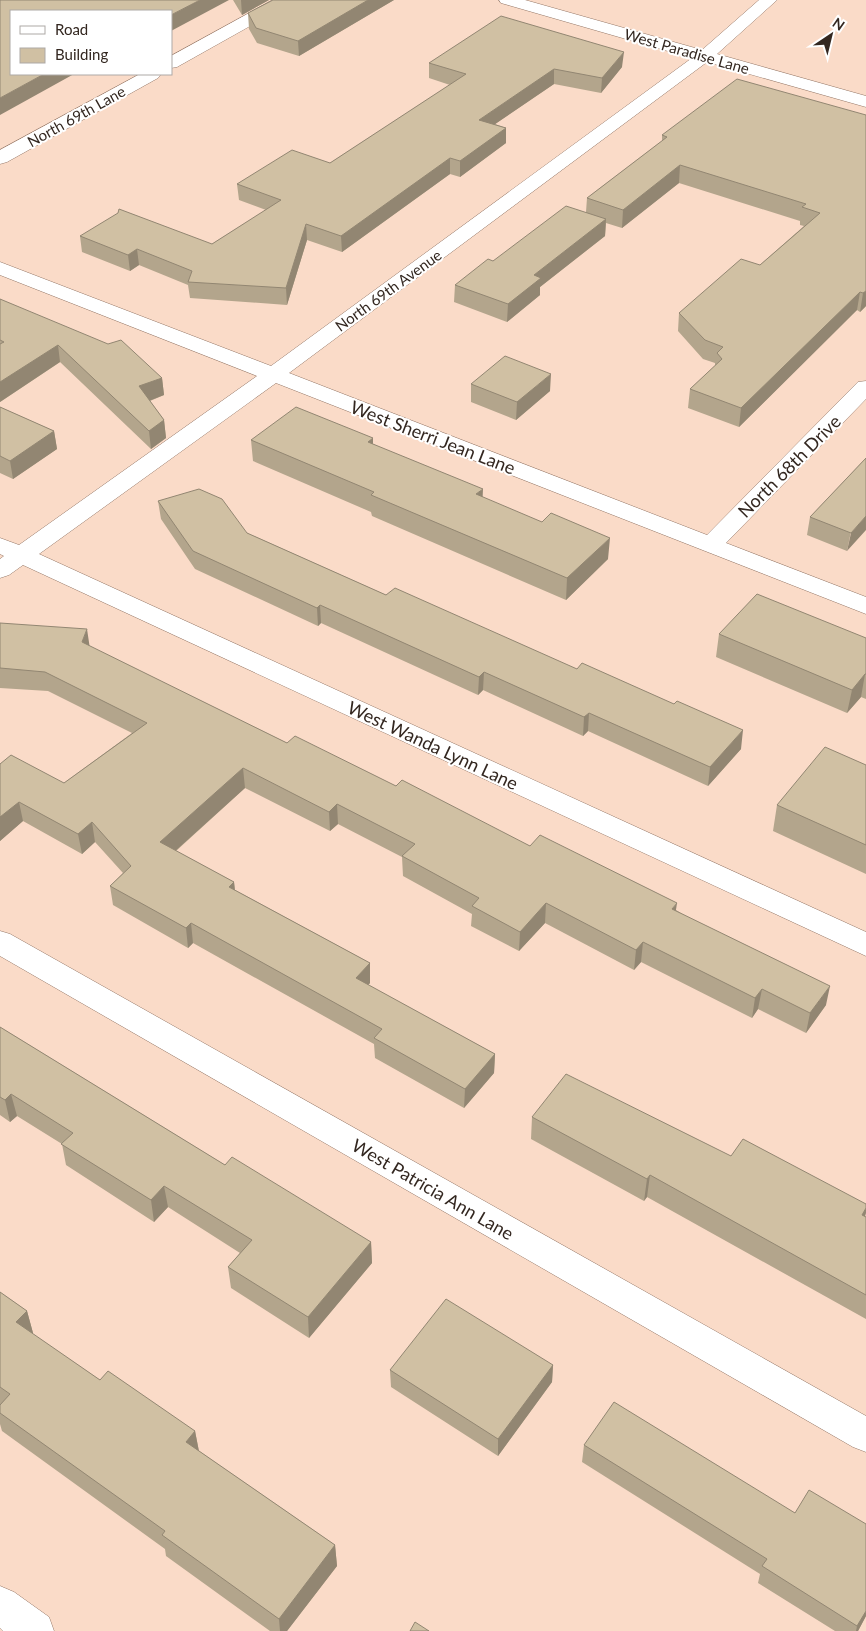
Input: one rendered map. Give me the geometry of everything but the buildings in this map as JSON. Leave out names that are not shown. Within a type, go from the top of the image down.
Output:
[{"type":"street","points":[[172,62],[285,0]]},
{"type":"street","name":"West Paradise Lane","points":[[507,0],[866,102]]},
{"type":"street","name":"North 69th Avenue","points":[[0,570],[11,550],[273,375],[705,56],[769,0]]},
{"type":"street","name":"North 69th Lane","points":[[0,158],[150,75]]},
{"type":"street","name":"West Sherri Jean Lane","points":[[0,268],[866,606]]},
{"type":"street","name":"North 68th Drive","points":[[711,545],[866,388]]},
{"type":"street","name":"West Wanda Lynn Lane","points":[[11,550],[866,945]]},
{"type":"street","name":"West Patricia Ann Lane","points":[[0,942],[866,1435]]},
{"type":"street","points":[[0,1605],[35,1631]]}]
